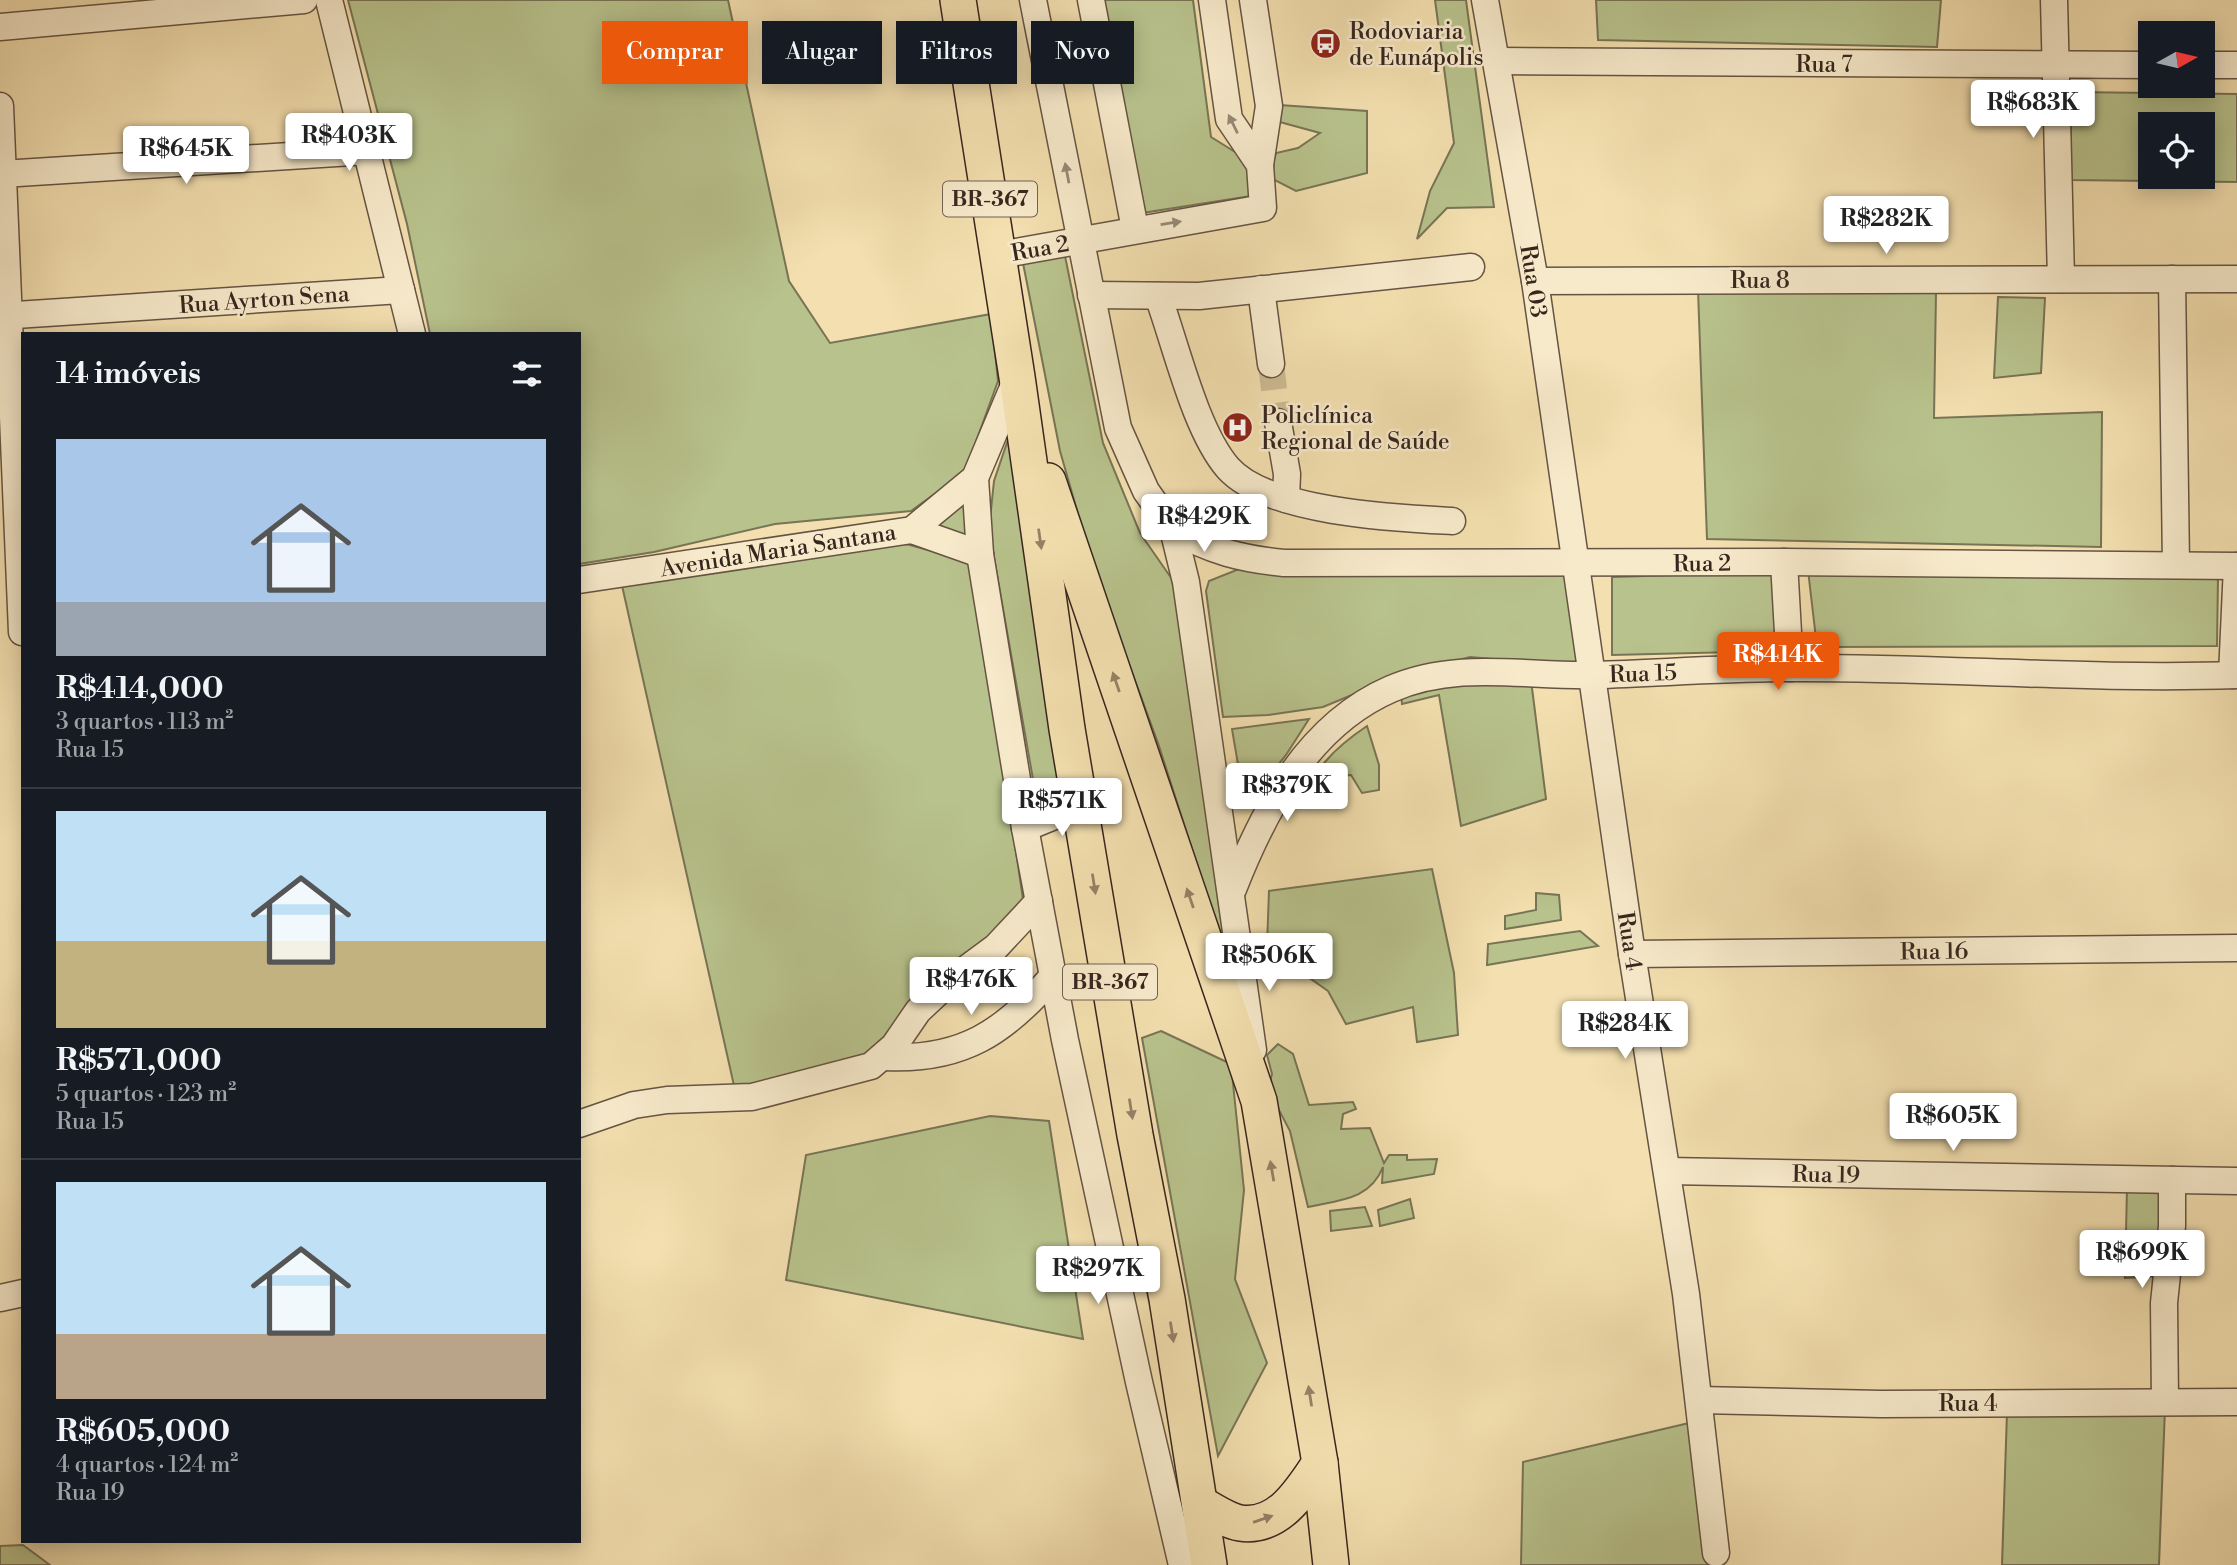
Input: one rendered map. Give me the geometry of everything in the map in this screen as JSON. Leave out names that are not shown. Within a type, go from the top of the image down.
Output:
[{"type":"main road","name":"BR-367","points":[[958,0],[1019,387],[1067,729],[1209,1565]]},
{"type":"main road","name":"BR-367","points":[[1019,387],[1259,1101],[1320,1463],[1331,1565]]},
{"type":"main road","points":[[1200,1504],[1238,1523],[1254,1523],[1292,1504],[1320,1463]]},
{"type":"street","points":[[0,27],[304,0]]},
{"type":"street","points":[[329,0],[412,332]]},
{"type":"street","points":[[1033,0],[1118,428],[1146,491],[1173,529],[1186,582],[1232,892],[1259,1101]]},
{"type":"street","points":[[1091,0],[1135,229]]},
{"type":"street","points":[[1212,0],[1229,119],[1260,165]]},
{"type":"street","points":[[1253,0],[1269,106],[1260,165]]},
{"type":"street","name":"Rua 03","points":[[1485,0],[1498,61],[1535,281],[1576,564]]},
{"type":"street","points":[[2054,0],[2061,279]]},
{"type":"street","name":"Rua 7","points":[[1498,61],[2138,65]]},
{"type":"street","points":[[2216,65],[2237,65]]},
{"type":"street","points":[[0,106],[4,316],[19,454],[21,543]]},
{"type":"street","points":[[2,174],[368,151]]},
{"type":"street","name":"Rua 2","points":[[999,255],[1264,208],[1260,165]]},
{"type":"street","points":[[1091,295],[1199,296],[1471,267]]},
{"type":"street","points":[[2172,279],[2176,565]]},
{"type":"street","name":"Rua 8","points":[[1535,281],[2237,279]]},
{"type":"street","points":[[1261,289],[1271,364]]},
{"type":"street","name":"Rua Ayrton Sena","points":[[4,316],[401,290]]},
{"type":"street","points":[[1158,296],[1197,408],[1216,451],[1241,481],[1264,494],[1286,499],[1385,517],[1452,521]]},
{"type":"street","name":"Avenida Maria Santana","points":[[581,580],[912,530],[975,478],[1019,387]]},
{"type":"street","points":[[1278,422],[1287,474],[1286,499]]},
{"type":"street","points":[[975,478],[980,554],[1025,828],[1053,976],[1133,1356],[1182,1565]]},
{"type":"street","name":"Rua 2","points":[[1173,529],[1199,545],[1242,559],[1284,563],[1784,562],[2237,566]]},
{"type":"street","points":[[912,530],[980,554]]},
{"type":"street","points":[[1784,562],[1790,668]]},
{"type":"street","name":"Rua 4","points":[[1576,564],[1632,954],[1667,1171],[1699,1400],[1716,1553]]},
{"type":"street","points":[[2234,675],[2237,566]]},
{"type":"street","points":[[0,634],[21,632]]},
{"type":"street","name":"Rua 15","points":[[1232,892],[1269,808],[1292,772],[1320,740],[1373,698],[1418,678],[1467,670],[1591,675],[1790,668],[2234,675]]},
{"type":"street","points":[[1025,828],[1081,805]]},
{"type":"street","points":[[581,1123],[634,1105],[667,1100],[752,1097],[871,1066],[885,1057],[918,1011],[950,981],[996,947],[1039,901]]},
{"type":"street","name":"Rua 16","points":[[1632,954],[2237,948]]},
{"type":"street","points":[[885,1057],[912,1058],[938,1054],[995,1032],[1021,1011],[1053,976]]},
{"type":"street","name":"Rua 19","points":[[1667,1171],[2237,1181]]},
{"type":"street","points":[[2165,1402],[2164,1303],[2172,1226],[2172,1180]]},
{"type":"street","points":[[0,1297],[21,1293]]},
{"type":"street","name":"Rua 4","points":[[1699,1400],[1881,1404],[2237,1402]]},
{"type":"green space","points":[[348,0],[728,0],[733,21],[602,21],[602,84],[746,84],[789,281],[830,343],[991,314],[998,381],[965,472],[911,511],[775,524],[654,552],[581,564],[581,332],[430,332],[407,224]]},
{"type":"green space","points":[[1101,0],[1193,0],[1211,137],[1248,160],[1251,196],[1142,213],[1117,84],[1134,84],[1134,21],[1105,21]]},
{"type":"green space","points":[[1435,0],[1466,0],[1494,207],[1447,208],[1417,239],[1430,191],[1454,143]]},
{"type":"green space","points":[[1596,0],[1941,0],[1937,47],[1598,40]]},
{"type":"green space","points":[[2071,92],[2138,93],[2138,98],[2216,98],[2216,94],[2237,94],[2237,182],[2215,182],[2215,112],[2138,112],[2138,181],[2070,180]]},
{"type":"green space","points":[[1279,105],[1367,111],[1367,173],[1296,191],[1269,177],[1276,153],[1298,148],[1320,133],[1276,121]]},
{"type":"green space","points":[[1065,256],[1103,443],[1140,533],[1174,582],[1226,955],[1158,743],[1093,566],[1060,451],[1023,263]]},
{"type":"green space","points":[[1698,290],[1936,292],[1934,418],[2102,412],[2101,547],[1707,539]]},
{"type":"green space","points":[[1998,297],[2045,298],[2041,373],[1994,378]]},
{"type":"green space","points":[[1016,416],[1071,783],[1051,791],[1034,785],[989,529],[994,481]]},
{"type":"green space","points":[[975,478],[980,554],[912,530]]},
{"type":"green space","points":[[906,544],[973,562],[1023,899],[885,1057],[737,1099],[621,581]]},
{"type":"green space","points":[[1239,569],[1571,574],[1580,667],[1470,657],[1400,675],[1323,707],[1268,715],[1223,717],[1206,591],[1209,581]]},
{"type":"green space","points":[[1808,570],[2218,577],[2217,646],[1817,647]]},
{"type":"green space","points":[[1778,572],[1778,651],[1612,655],[1612,577]]},
{"type":"green space","points":[[1531,680],[1546,799],[1461,826],[1439,695],[1402,704],[1401,694],[1437,681]]},
{"type":"green space","points":[[1309,719],[1286,755],[1245,806],[1232,729]]},
{"type":"green space","points":[[1367,726],[1379,765],[1379,790],[1362,793],[1351,775],[1335,776],[1324,787],[1324,804],[1297,807],[1326,761]]},
{"type":"green space","points":[[1432,869],[1454,973],[1458,1035],[1417,1042],[1413,1007],[1346,1024],[1328,991],[1298,970],[1266,974],[1269,891]]},
{"type":"green space","points":[[1536,893],[1559,895],[1561,920],[1505,929],[1505,916],[1536,910]]},
{"type":"green space","points":[[1580,931],[1598,946],[1487,965],[1488,944]]},
{"type":"green space","points":[[1161,1031],[1231,1064],[1244,1190],[1235,1279],[1267,1363],[1218,1456],[1142,1038]]},
{"type":"green space","points":[[1278,1044],[1293,1054],[1309,1105],[1353,1102],[1356,1109],[1343,1114],[1341,1129],[1370,1128],[1384,1163],[1389,1155],[1407,1155],[1407,1160],[1437,1159],[1434,1174],[1382,1183],[1383,1167],[1377,1178],[1362,1192],[1342,1200],[1308,1207],[1290,1131],[1268,1089],[1272,1074],[1267,1055]]},
{"type":"green space","points":[[990,1116],[1049,1121],[1083,1339],[786,1280],[806,1155]]},
{"type":"green space","points":[[2166,1186],[2160,1276],[2125,1278],[2127,1187]]},
{"type":"green space","points":[[1410,1199],[1414,1218],[1380,1226],[1378,1210]]},
{"type":"green space","points":[[1365,1207],[1372,1226],[1331,1231],[1330,1211]]},
{"type":"green space","points":[[2165,1408],[2159,1565],[2002,1565],[2007,1412]]},
{"type":"green space","points":[[1689,1423],[1707,1565],[1521,1565],[1523,1462]]},
{"type":"green space","points":[[23,1545],[50,1565],[0,1565],[0,1546]]},
{"type":"tunnel","points":[[1271,364],[1278,422]]},
{"type":"place","name":"Rodoviaria de Eunápolis","points":[[1326,44]]},
{"type":"place","name":"Policlínica Regional de Saúde","points":[[1238,428]]}]
